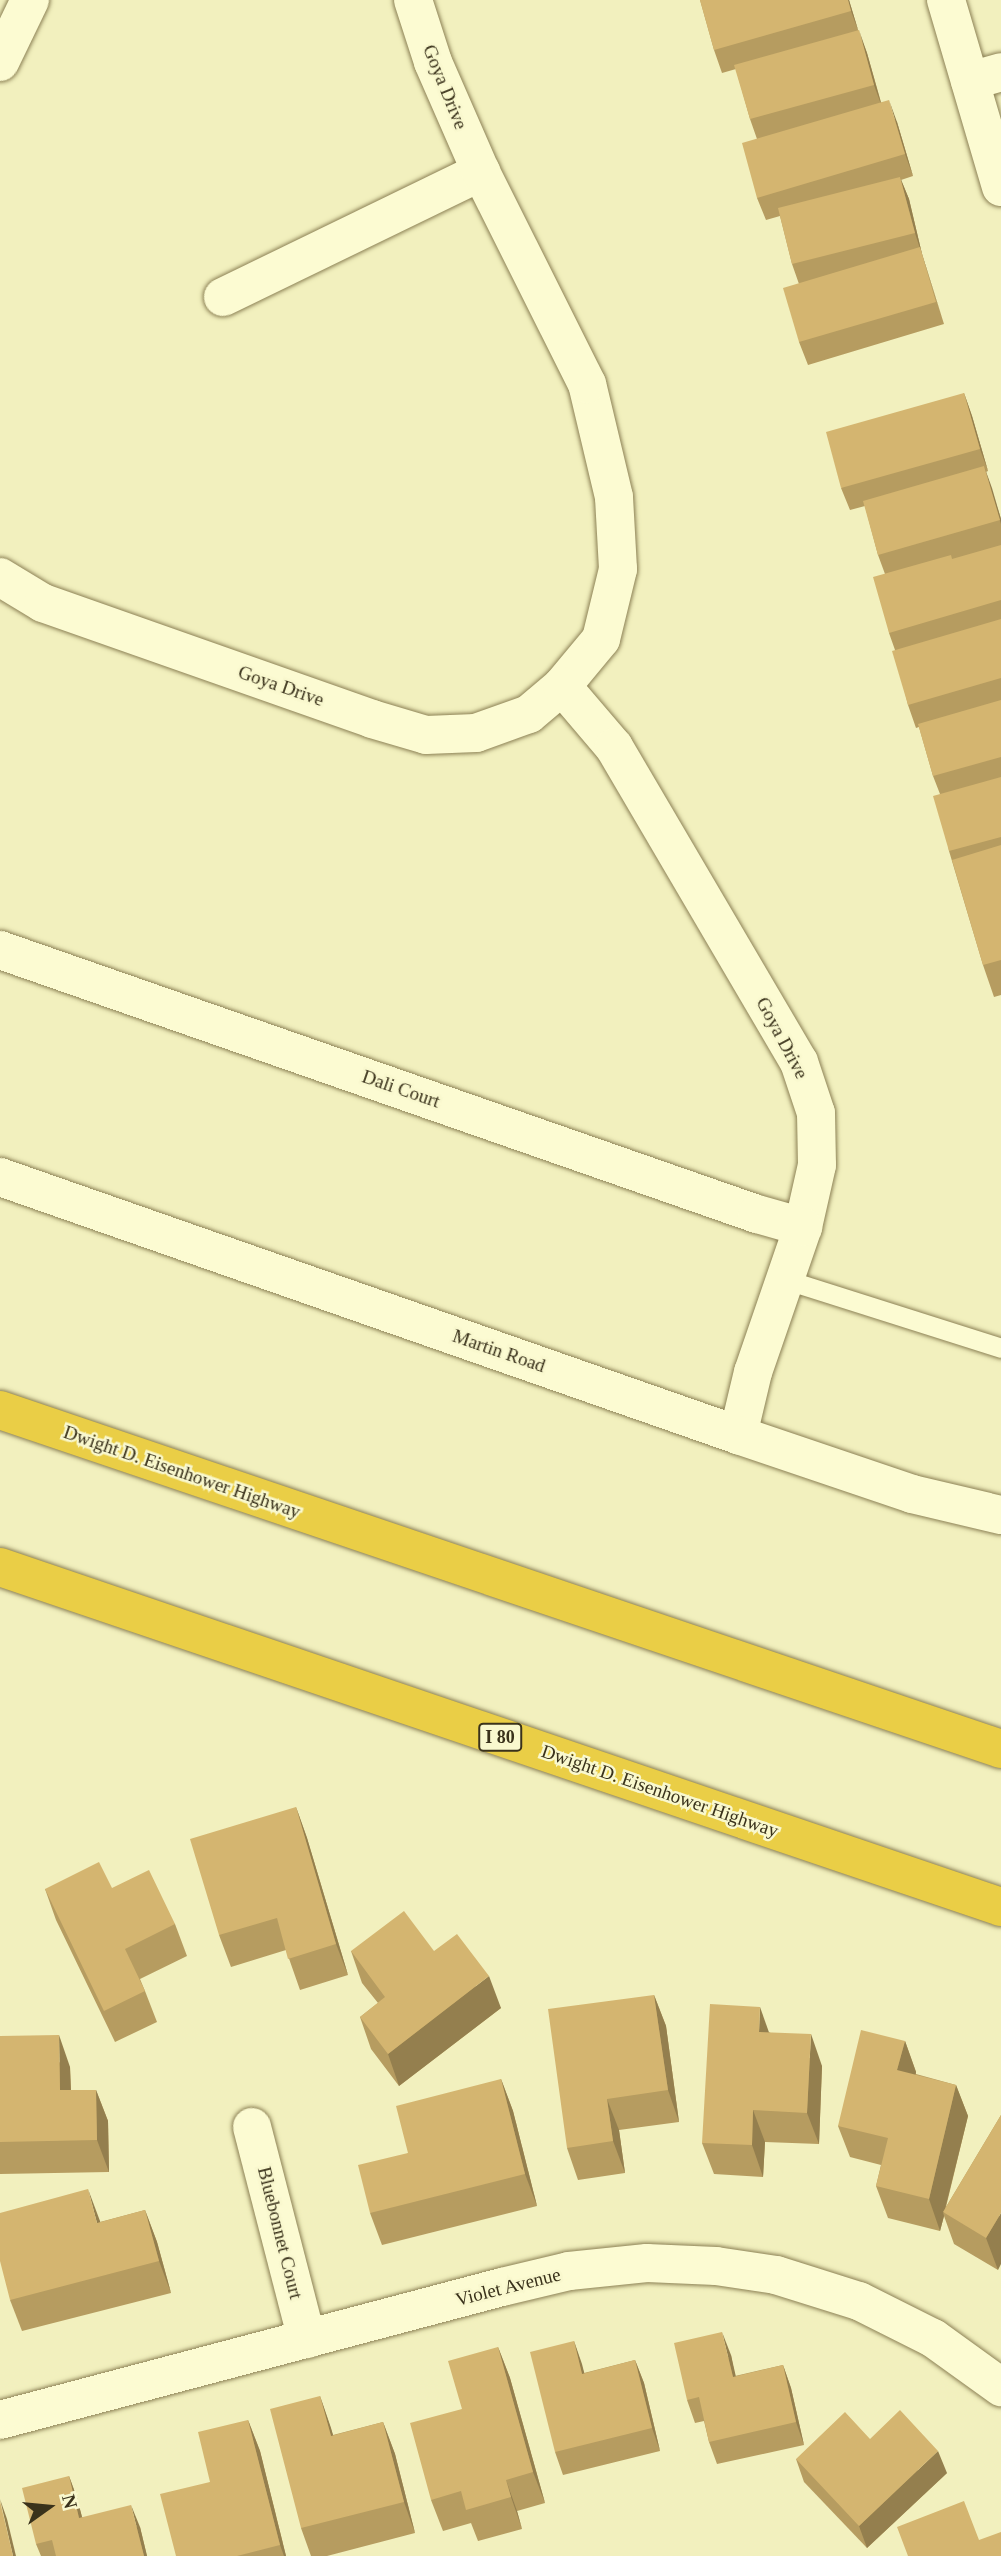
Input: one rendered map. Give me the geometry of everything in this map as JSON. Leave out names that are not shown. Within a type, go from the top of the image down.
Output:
[{"type":"highway","name":"Dwight D. Eisenhower Highway","points":[[0,1410],[1001,1749]]},
{"type":"highway","name":"Dwight D. Eisenhower Highway","points":[[0,1567],[1001,1907]]},
{"type":"street","points":[[0,62],[30,0]]},
{"type":"street","name":"Goya Drive","points":[[0,577],[43,603],[372,719],[426,734],[476,733],[529,714],[562,686],[601,639],[618,569],[614,498],[587,384],[481,172],[433,62],[413,0]]},
{"type":"street","points":[[946,0],[985,76],[1001,187]]},
{"type":"street","points":[[223,297],[481,172]]},
{"type":"street","name":"Goya Drive","points":[[562,686],[614,747],[799,1062],[816,1113],[817,1165],[803,1227],[787,1280],[753,1372],[738,1435]]},
{"type":"street","name":"Dali Court","points":[[0,950],[744,1210],[803,1227]]},
{"type":"street","name":"Martin Road","points":[[0,1177],[738,1435],[912,1493],[1001,1515]]},
{"type":"street","name":"Bluebonnet Court","points":[[252,2127],[307,2339]]},
{"type":"street","name":"Violet Avenue","points":[[0,2420],[569,2271],[647,2263],[716,2266],[776,2275],[859,2301],[933,2338],[1001,2387]]},
{"type":"lane","points":[[787,1280],[1001,1349]]},
{"type":"building","points":[[700,0],[848,0],[851,11],[714,50]]},
{"type":"building","points":[[859,30],[874,85],[750,119],[734,65]]},
{"type":"building","points":[[889,100],[905,154],[757,198],[742,143]]},
{"type":"building","points":[[900,177],[915,233],[792,264],[778,208]]},
{"type":"building","points":[[920,247],[936,302],[799,342],[783,288]]},
{"type":"building","points":[[964,393],[980,449],[841,488],[826,432]]},
{"type":"building","points":[[984,466],[1000,520],[878,555],[863,501]]},
{"type":"building","points":[[1001,545],[1001,600],[889,633],[873,577],[951,555],[952,559]]},
{"type":"building","points":[[1001,619],[1001,678],[908,705],[892,651]]},
{"type":"building","points":[[1001,700],[1001,757],[933,776],[918,724]]},
{"type":"building","points":[[1001,777],[1001,837],[949,851],[933,796]]},
{"type":"building","points":[[1001,845],[1001,960],[983,965],[952,860]]},
{"type":"building","points":[[296,1807],[336,1944],[288,1959],[277,1918],[219,1935],[190,1839]]},
{"type":"building","points":[[99,1862],[112,1888],[149,1870],[175,1924],[125,1949],[145,1991],[104,2011],[45,1889]]},
{"type":"building","points":[[404,1911],[434,1951],[457,1934],[489,1976],[388,2054],[360,2017],[385,1997],[351,1951]]},
{"type":"building","points":[[654,1995],[668,2090],[607,2099],[613,2141],[567,2148],[548,2009]]},
{"type":"building","points":[[710,2004],[760,2007],[759,2032],[811,2034],[807,2113],[753,2110],[752,2145],[702,2143]]},
{"type":"building","points":[[861,2030],[905,2041],[897,2070],[956,2085],[929,2199],[876,2186],[888,2138],[838,2126]]},
{"type":"building","points":[[59,2035],[60,2090],[96,2090],[97,2140],[0,2142],[0,2036]]},
{"type":"building","points":[[501,2079],[525,2174],[370,2213],[358,2165],[408,2153],[396,2106]]},
{"type":"building","points":[[1001,2115],[1001,2213],[986,2238],[943,2212]]},
{"type":"building","points":[[88,2189],[97,2223],[145,2210],[159,2261],[10,2300],[0,2261],[0,2213]]},
{"type":"building","points":[[722,2332],[733,2377],[783,2365],[796,2422],[709,2442],[699,2397],[687,2400],[674,2343]]},
{"type":"building","points":[[574,2341],[582,2374],[635,2360],[652,2428],[555,2452],[530,2352]]},
{"type":"building","points":[[498,2347],[533,2472],[506,2480],[511,2497],[466,2510],[461,2491],[431,2500],[410,2423],[462,2409],[448,2361]]},
{"type":"building","points":[[320,2396],[331,2436],[383,2422],[404,2502],[301,2528],[270,2409]]},
{"type":"building","points":[[900,2410],[938,2451],[859,2526],[796,2459],[845,2412],[870,2439]]},
{"type":"building","points":[[248,2420],[280,2545],[237,2556],[176,2556],[160,2494],[210,2482],[198,2432]]},
{"type":"building","points":[[69,2476],[79,2518],[131,2505],[144,2556],[56,2556],[52,2540],[36,2544],[22,2488]]},
{"type":"building","points":[[0,2501],[13,2556],[0,2556]]},
{"type":"building","points":[[964,2501],[979,2540],[1001,2532],[1001,2556],[908,2556],[897,2527]]}]
